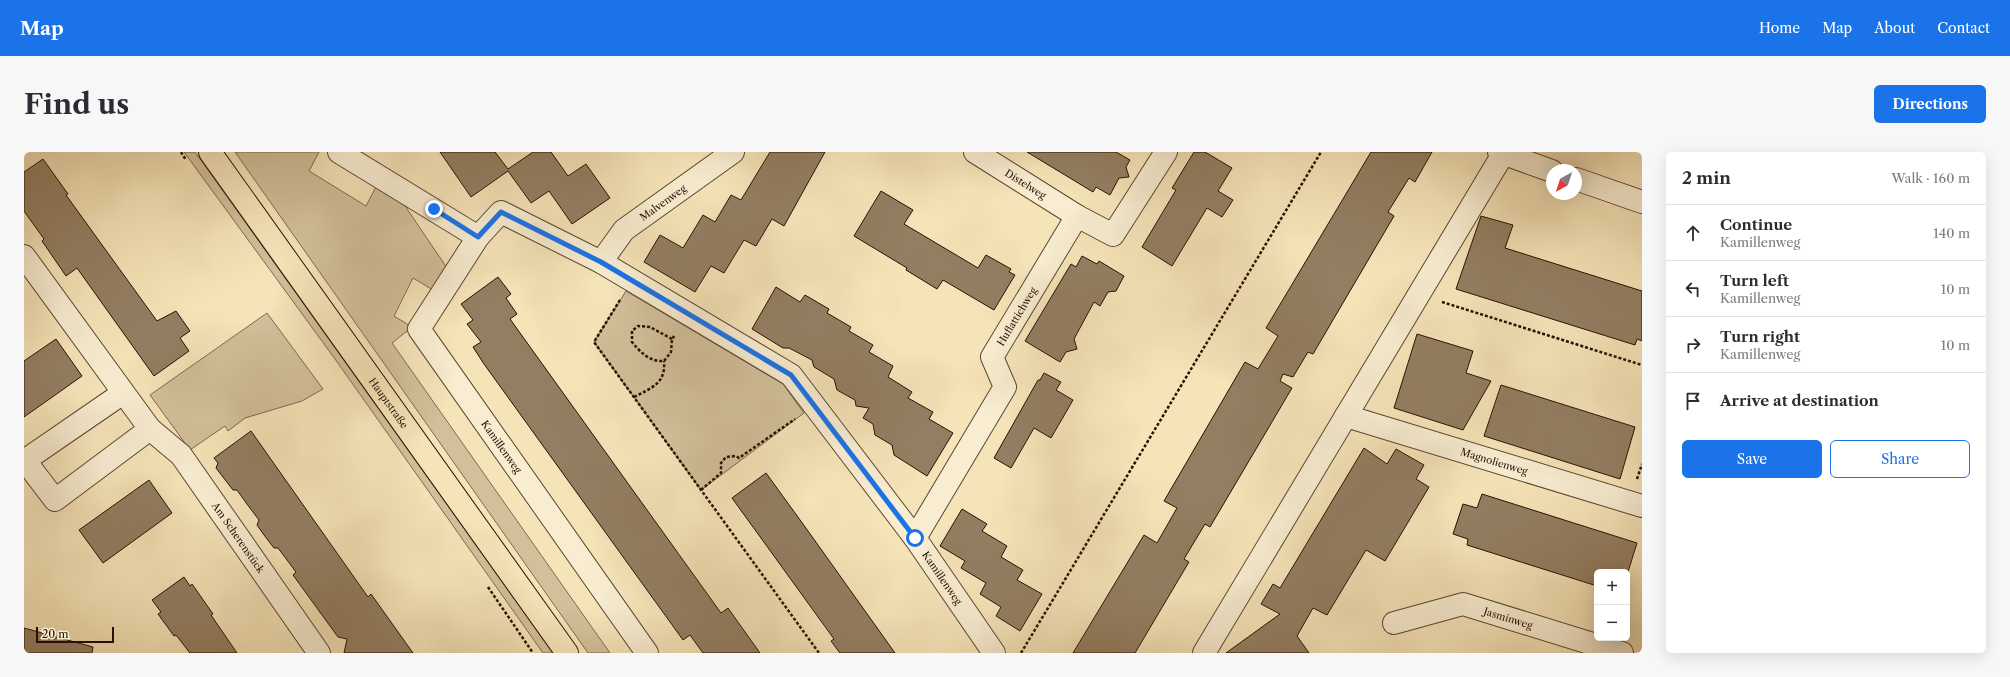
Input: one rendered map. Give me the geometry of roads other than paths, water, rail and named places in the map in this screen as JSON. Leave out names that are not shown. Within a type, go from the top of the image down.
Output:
[{"type":"main road","name":"Hauptstraße","points":[[210,152],[567,653]]},
{"type":"street","points":[[339,152],[478,237]]},
{"type":"street","name":"Malvenweg","points":[[601,262],[624,230],[733,152]]},
{"type":"street","name":"Distelweg","points":[[975,152],[1077,216]]},
{"type":"street","points":[[1077,216],[1113,236],[1166,152]]},
{"type":"street","points":[[1204,653],[1501,153],[1546,169]]},
{"type":"street","points":[[1582,181],[1642,202]]},
{"type":"street","name":"Kamillenweg","points":[[647,653],[419,329],[478,237],[501,212],[601,262],[791,375],[915,538],[994,653]]},
{"type":"street","name":"Huflattichweg","points":[[915,538],[1005,388],[992,357],[1077,216]]},
{"type":"street","name":"Am Scherenstück","points":[[24,256],[150,429],[181,455],[319,653]]},
{"type":"street","points":[[123,393],[25,461],[55,500],[150,429]]},
{"type":"street","name":"Magnolienweg","points":[[1346,416],[1642,506]]},
{"type":"street","name":"Jasminweg","points":[[1394,623],[1463,604],[1622,653]]}]
